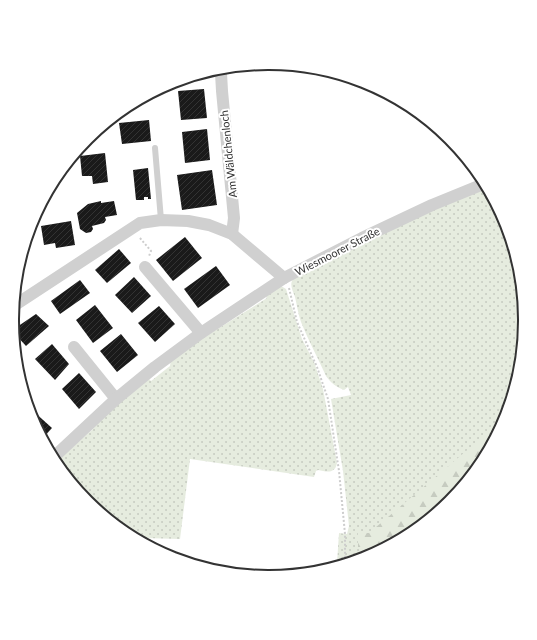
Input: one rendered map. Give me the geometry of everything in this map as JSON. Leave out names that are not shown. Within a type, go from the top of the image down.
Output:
[{"type":"street","name":"Am Wäldchenloch","points":[[221,75],[234,218],[232,234]]},
{"type":"street","name":"Wiesmoorer Straße","points":[[57,453],[116,398],[155,367],[201,333],[284,278],[362,238],[432,205],[479,186]]},
{"type":"street","points":[[20,303],[131,228],[140,223],[161,220],[188,221],[209,225],[232,234],[284,278]]},
{"type":"street","points":[[146,267],[201,333]]},
{"type":"street","points":[[74,347],[116,398]]},
{"type":"lane","points":[[154,148],[161,220]]},
{"type":"path","points":[[131,228],[150,251],[146,267]]},
{"type":"path","points":[[284,278],[290,292],[297,322],[317,366],[328,400],[339,471],[346,534],[345,557]]},
{"type":"green space","points":[[481,189],[505,240],[516,287],[518,320],[516,353],[505,400],[485,445],[476,459],[456,485],[433,508],[407,527],[379,544],[364,551],[337,560],[339,533],[347,534],[349,526],[343,471],[331,399],[351,395],[348,387],[344,390],[339,388],[326,376],[301,322],[291,284],[293,279],[445,203]]},
{"type":"green space","points":[[281,286],[286,289],[302,339],[314,362],[323,389],[337,463],[336,467],[332,471],[327,472],[318,470],[316,471],[314,477],[190,459],[180,539],[148,538],[104,508],[81,485],[60,458],[92,430],[102,417],[148,378],[151,381],[170,366],[171,358],[267,298],[265,295]]},
{"type":"green space","points":[[484,436],[488,438],[476,459],[456,485],[433,508],[407,527],[379,544],[369,549],[358,548],[358,533],[369,533]]},
{"type":"building","points":[[204,89],[207,118],[181,120],[178,91]]},
{"type":"building","points":[[149,120],[151,141],[122,144],[119,123]]},
{"type":"building","points":[[207,129],[210,160],[185,163],[182,132]]},
{"type":"building","points":[[105,153],[108,182],[93,184],[92,176],[82,176],[80,156]]},
{"type":"building","points":[[148,168],[151,199],[144,197],[144,200],[136,200],[133,170]]},
{"type":"building","points":[[212,170],[217,205],[182,210],[177,175]]},
{"type":"building","points":[[101,201],[101,203],[114,201],[117,215],[105,217],[106,220],[104,223],[92,226],[93,229],[91,232],[86,233],[80,229],[77,213],[88,204]]},
{"type":"building","points":[[71,221],[75,245],[56,248],[55,243],[44,245],[41,226]]},
{"type":"building","points":[[185,237],[202,258],[173,281],[156,260]]},
{"type":"building","points":[[119,249],[131,263],[107,283],[95,270]]},
{"type":"building","points":[[216,266],[230,285],[198,308],[184,289]]},
{"type":"building","points":[[134,277],[151,296],[132,313],[115,295]]},
{"type":"building","points":[[80,280],[90,293],[60,314],[51,301]]},
{"type":"building","points":[[95,305],[113,328],[93,343],[76,320]]},
{"type":"building","points":[[159,306],[175,324],[155,342],[138,323]]},
{"type":"building","points":[[36,314],[49,326],[26,346],[20,340],[19,325]]},
{"type":"building","points":[[121,334],[138,355],[117,372],[100,351]]},
{"type":"building","points":[[52,344],[69,364],[55,380],[35,359]]},
{"type":"building","points":[[79,373],[96,392],[79,409],[62,389]]},
{"type":"building","points":[[38,416],[52,428],[47,434]]}]
